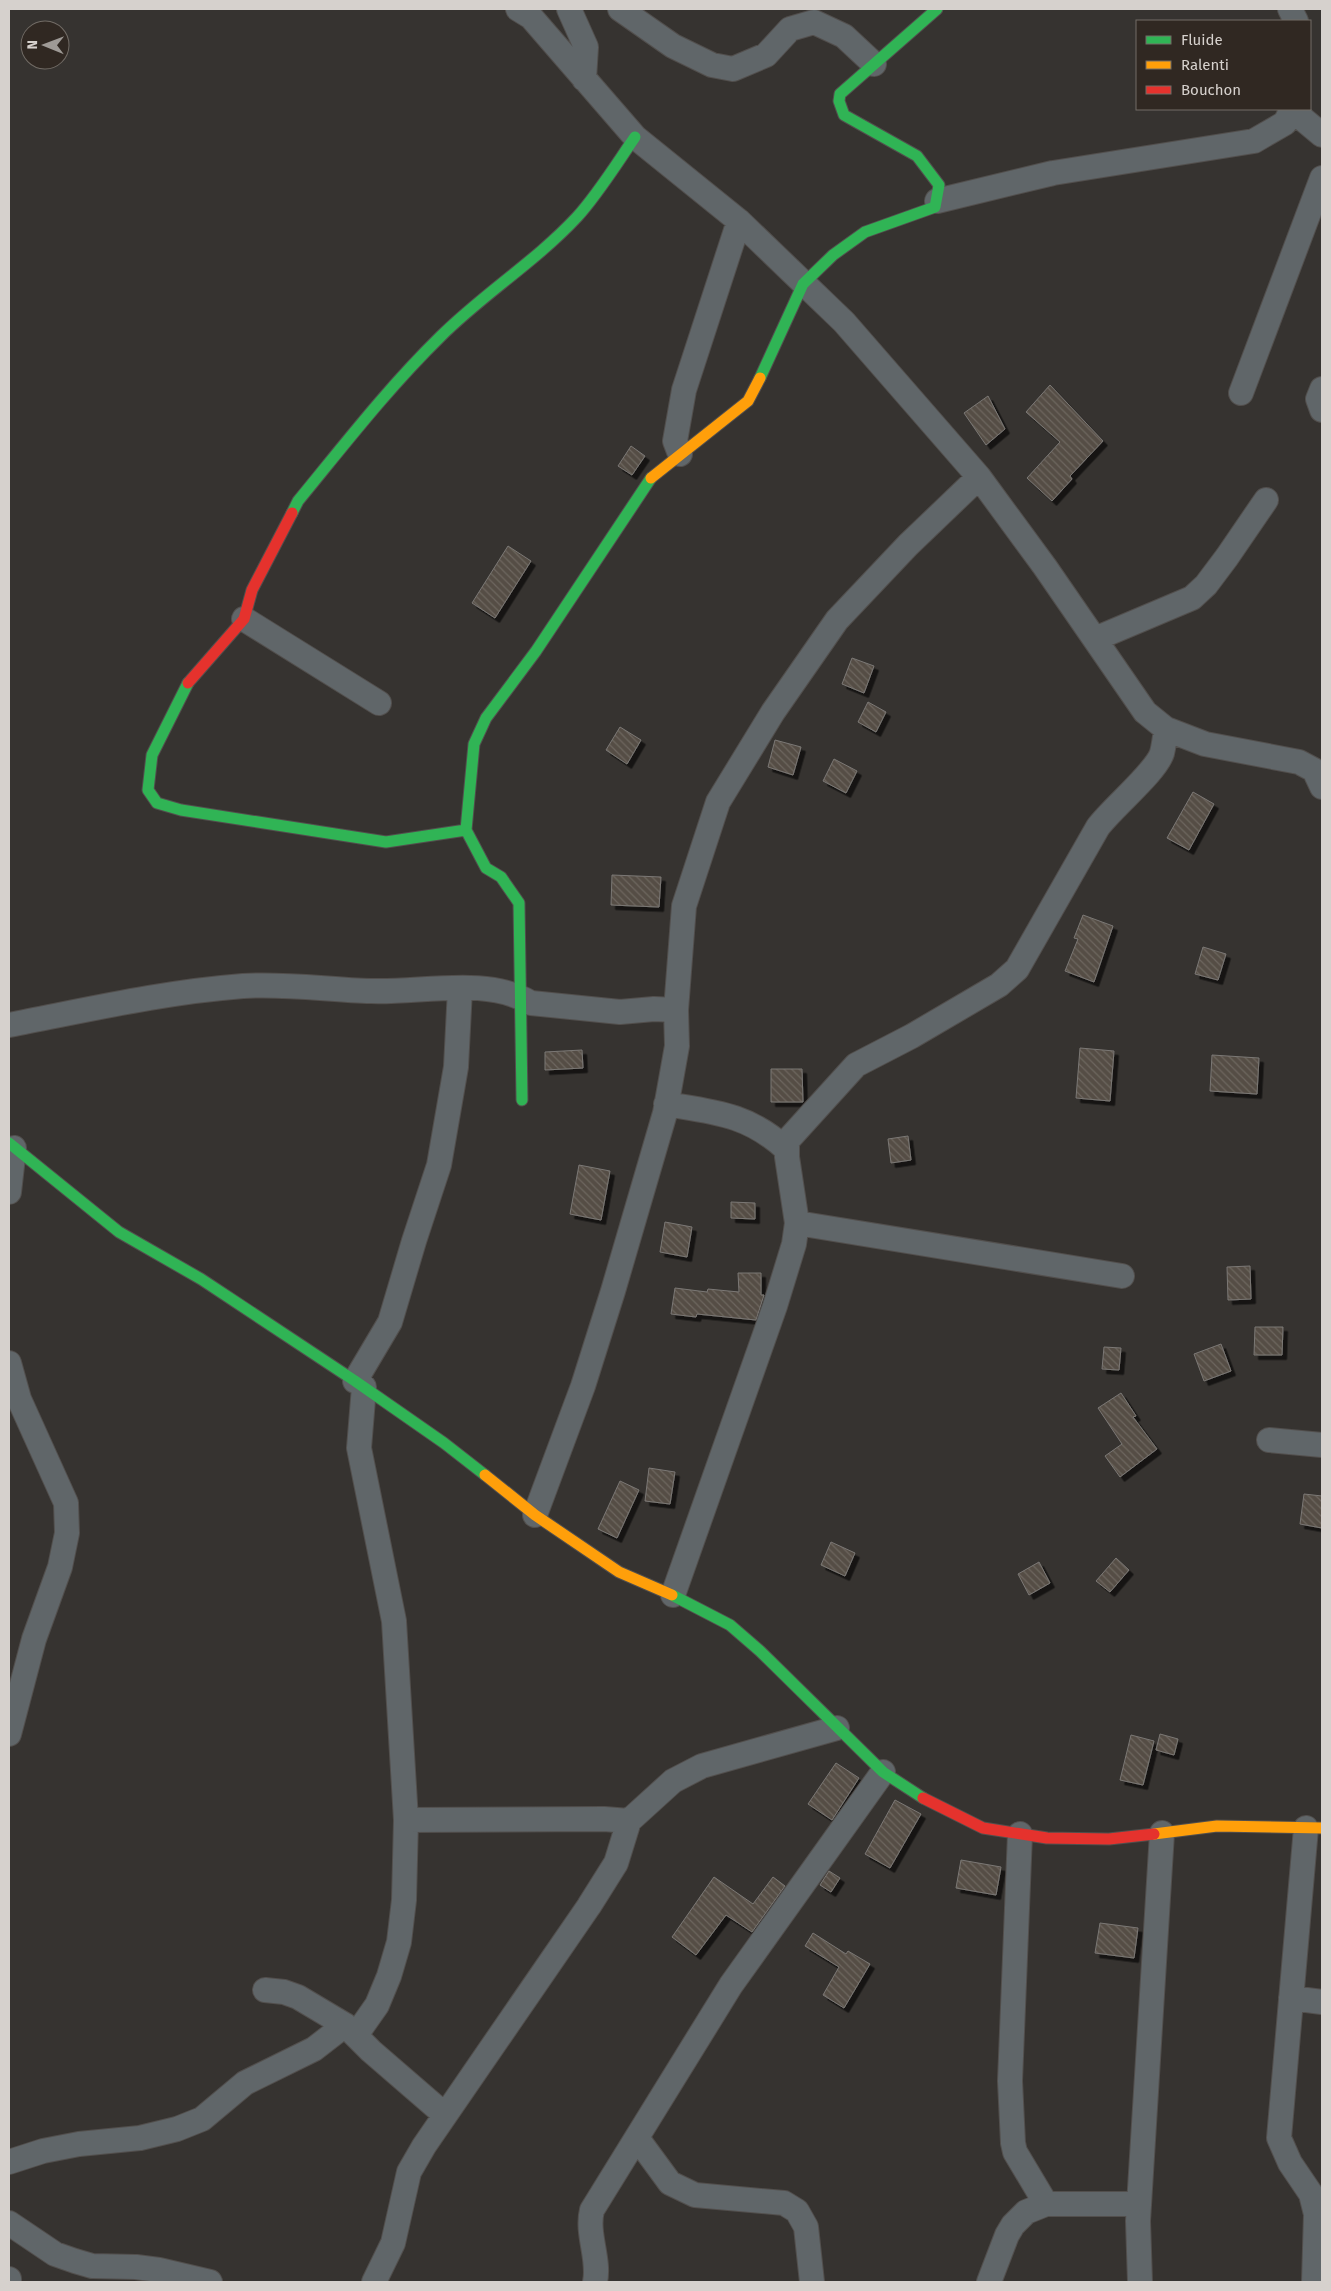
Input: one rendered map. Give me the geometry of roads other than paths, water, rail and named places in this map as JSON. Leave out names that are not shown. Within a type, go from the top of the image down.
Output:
[{"type":"street","points":[[569,9],[586,46],[584,79]]},
{"type":"street","points":[[620,9],[673,46],[712,65],[733,69],[766,56],[790,29],[814,22],[844,36],[874,64]]},
{"type":"street","points":[[522,1100],[519,903],[501,877],[486,868],[466,830],[474,744],[486,718],[536,651],[638,495],[654,474],[748,401],[753,394],[803,284],[846,244],[865,232],[924,212],[936,206],[939,185],[916,156],[844,115],[841,110],[840,94],[937,9]]},
{"type":"street","points":[[533,11],[584,79],[635,137],[739,220],[844,322],[979,477],[1045,567],[1145,712],[1166,729],[1205,744],[1299,762],[1320,775]]},
{"type":"street","points":[[937,201],[1053,173],[1254,141],[1285,123],[1292,110]]},
{"type":"street","points":[[1293,110],[1322,135]]},
{"type":"street","points":[[466,830],[386,842],[181,810],[157,803],[148,790],[152,755],[186,686],[244,620],[252,590],[298,501],[325,465],[379,401],[440,337],[482,298],[501,286],[528,264],[578,216],[635,137]]},
{"type":"street","points":[[1241,393],[1322,178]]},
{"type":"street","points":[[680,454],[675,441],[684,390],[739,220]]},
{"type":"street","points":[[1322,389],[1318,399],[1322,410]]},
{"type":"street","points":[[535,1515],[583,1386],[610,1300],[666,1104],[677,1046],[676,1010],[684,906],[718,802],[773,712],[837,620],[908,545],[979,477]]},
{"type":"street","points":[[1095,640],[1192,598],[1206,585],[1228,557],[1266,500]]},
{"type":"street","points":[[244,620],[379,702]]},
{"type":"street","points":[[673,1595],[775,1306],[794,1244],[797,1223],[786,1149],[787,1141],[856,1065],[912,1036],[991,990],[1017,970],[1098,827],[1108,813],[1153,768],[1162,754],[1166,729]]},
{"type":"street","points":[[9,1026],[154,995],[245,986],[298,986],[371,991],[493,989],[520,996],[531,1003],[620,1012],[654,1009],[676,1010]]},
{"type":"street","points":[[9,2162],[42,2151],[79,2144],[140,2138],[177,2129],[202,2119],[245,2083],[350,2030],[377,2005],[389,1976],[399,1942],[404,1900],[406,1820],[394,1621],[359,1448],[360,1384],[390,1322],[439,1165],[456,1067],[460,989]]},
{"type":"street","points":[[666,1104],[726,1114],[748,1121],[771,1135],[786,1149]]},
{"type":"street","points":[[11,1145],[119,1232],[201,1279],[360,1384],[444,1443],[535,1515],[619,1572],[673,1595],[730,1625],[760,1651],[883,1772],[910,1791],[983,1828],[1048,1838],[1109,1839],[1217,1826],[1314,1828],[1291,1998],[1280,2138],[1290,2164],[1311,2194],[1316,2214],[1319,2254],[1314,2282]]},
{"type":"street","points":[[9,1192],[11,1145]]},
{"type":"street","points":[[797,1223],[1122,1276]]},
{"type":"street","points":[[9,1362],[19,1399],[66,1503],[67,1533],[60,1566],[34,1638],[9,1734]]},
{"type":"street","points":[[1269,1440],[1322,1445]]},
{"type":"street","points":[[374,2282],[393,2243],[409,2172],[445,2115],[598,1892],[616,1863],[629,1821],[673,1781],[702,1766],[837,1728]]},
{"type":"street","points":[[595,2282],[596,2274],[590,2225],[592,2210],[731,1985],[883,1772]]},
{"type":"street","points":[[406,1820],[604,1819],[629,1821]]},
{"type":"street","points":[[1140,2282],[1139,2204],[1162,1833]]},
{"type":"street","points":[[1020,1834],[1010,2081],[1013,2143],[1015,2152],[1046,2204]]},
{"type":"street","points":[[266,1990],[284,1992],[298,1997],[350,2030],[445,2115]]},
{"type":"street","points":[[1291,1998],[1322,2002]]},
{"type":"street","points":[[637,2138],[670,2183],[678,2188],[695,2195],[784,2203],[797,2211],[806,2227],[812,2282]]},
{"type":"street","points":[[989,2282],[1013,2225],[1026,2212],[1046,2204],[1139,2204]]},
{"type":"street","points":[[9,2223],[55,2254],[92,2266],[136,2267],[159,2270],[210,2282]]}]
